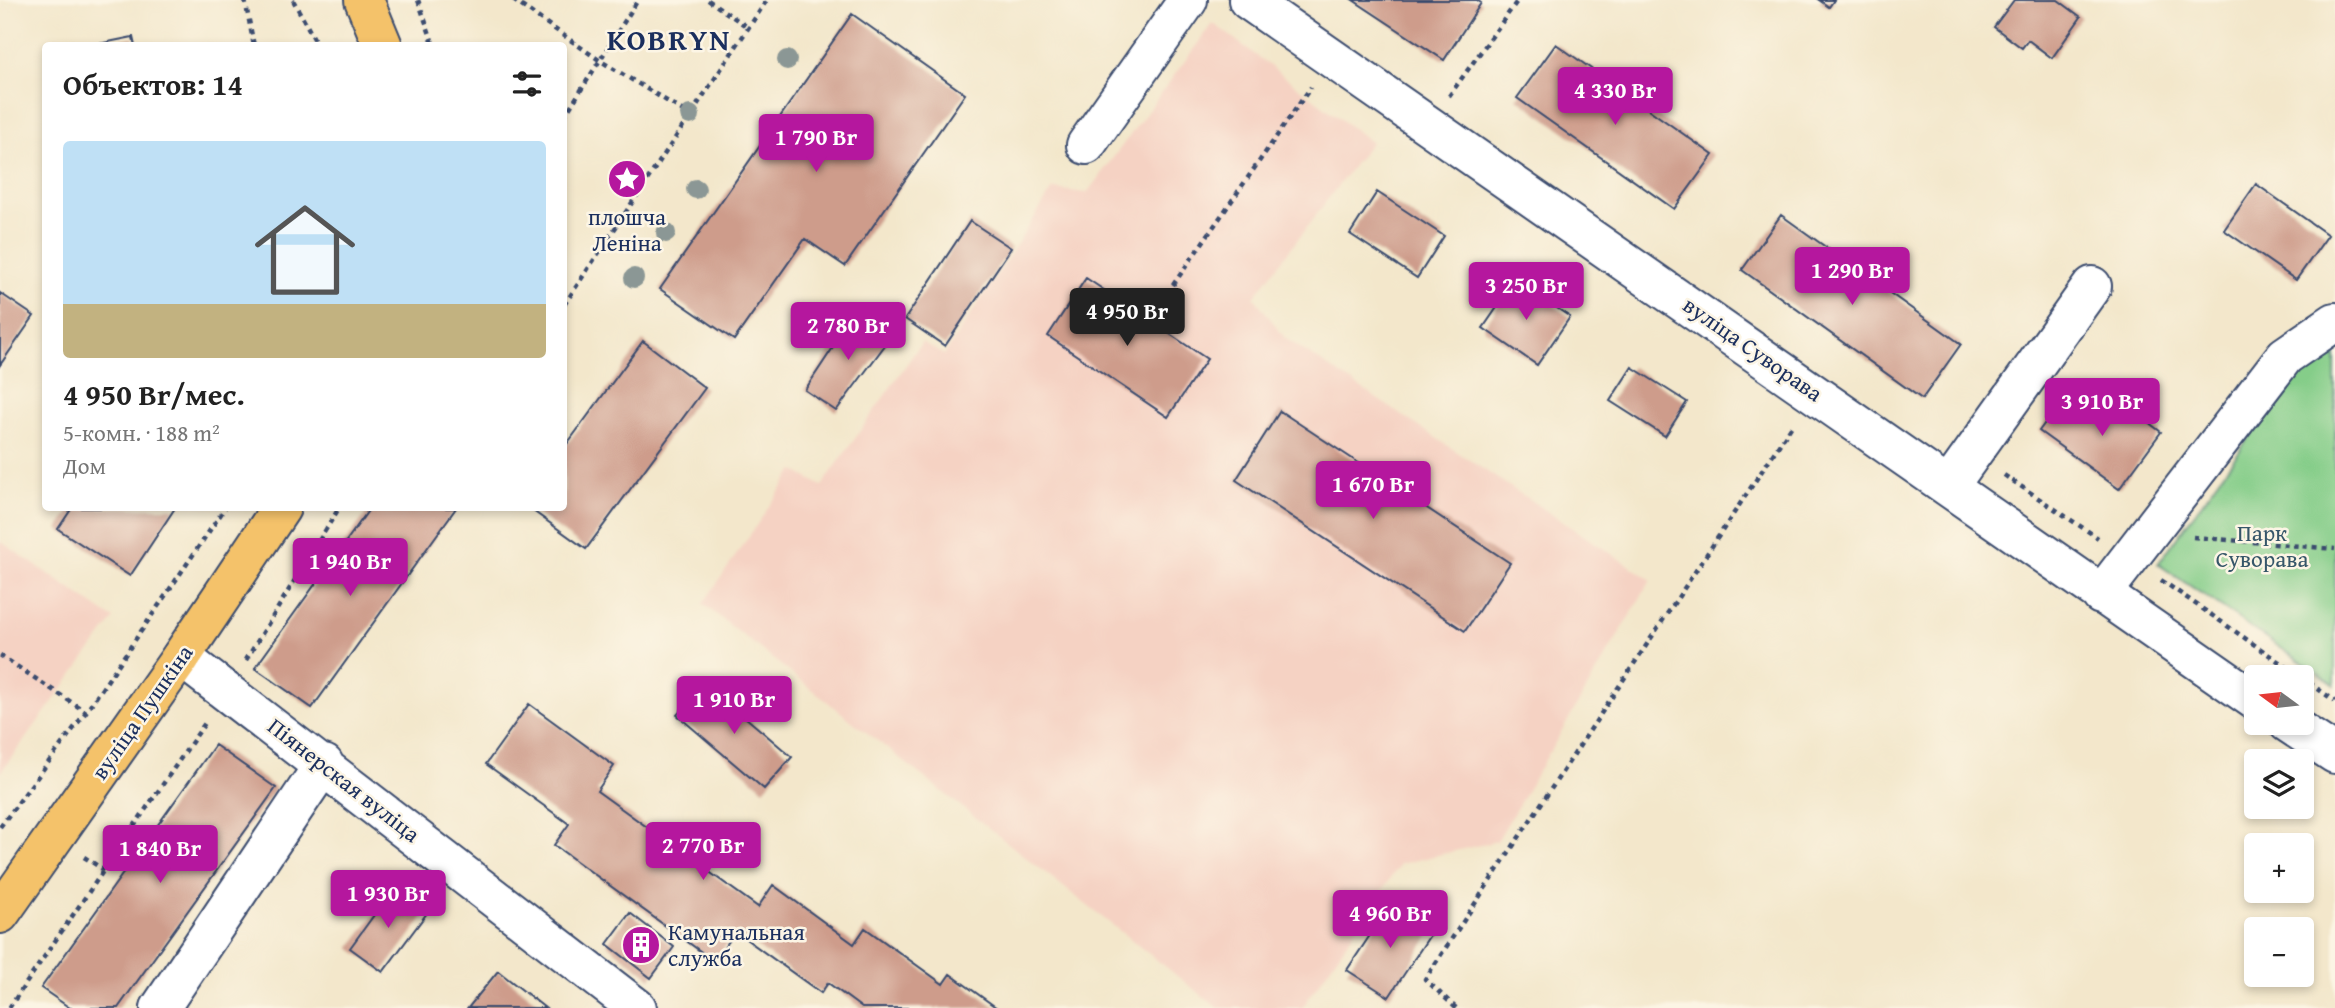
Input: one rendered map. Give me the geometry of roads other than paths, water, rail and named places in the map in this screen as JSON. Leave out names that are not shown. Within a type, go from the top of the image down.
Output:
[{"type":"main road","name":"вуліца Пушкіна","points":[[0,914],[181,657],[279,511]]},
{"type":"street","points":[[1086,145],[1188,0]]},
{"type":"street","name":"вуліца Суворава","points":[[1248,0],[1815,391],[2101,595],[2244,693]]},
{"type":"street","points":[[1949,486],[2092,286]]},
{"type":"street","points":[[2101,595],[2285,356],[2335,322]]},
{"type":"street","name":"Піянерская вуліца","points":[[181,657],[228,690],[637,1008]]},
{"type":"street","points":[[2306,735],[2335,754]]},
{"type":"street","points":[[160,1008],[324,764]]},
{"type":"place","name":"плошча Леніна","points":[[627,179]]},
{"type":"place","name":"Камунальная служба","points":[[641,945]]},
{"type":"district","name":"KOBRYN","points":[[669,40]]},
{"type":"park label","name":"Парк Суворава","points":[[2262,546]]}]
